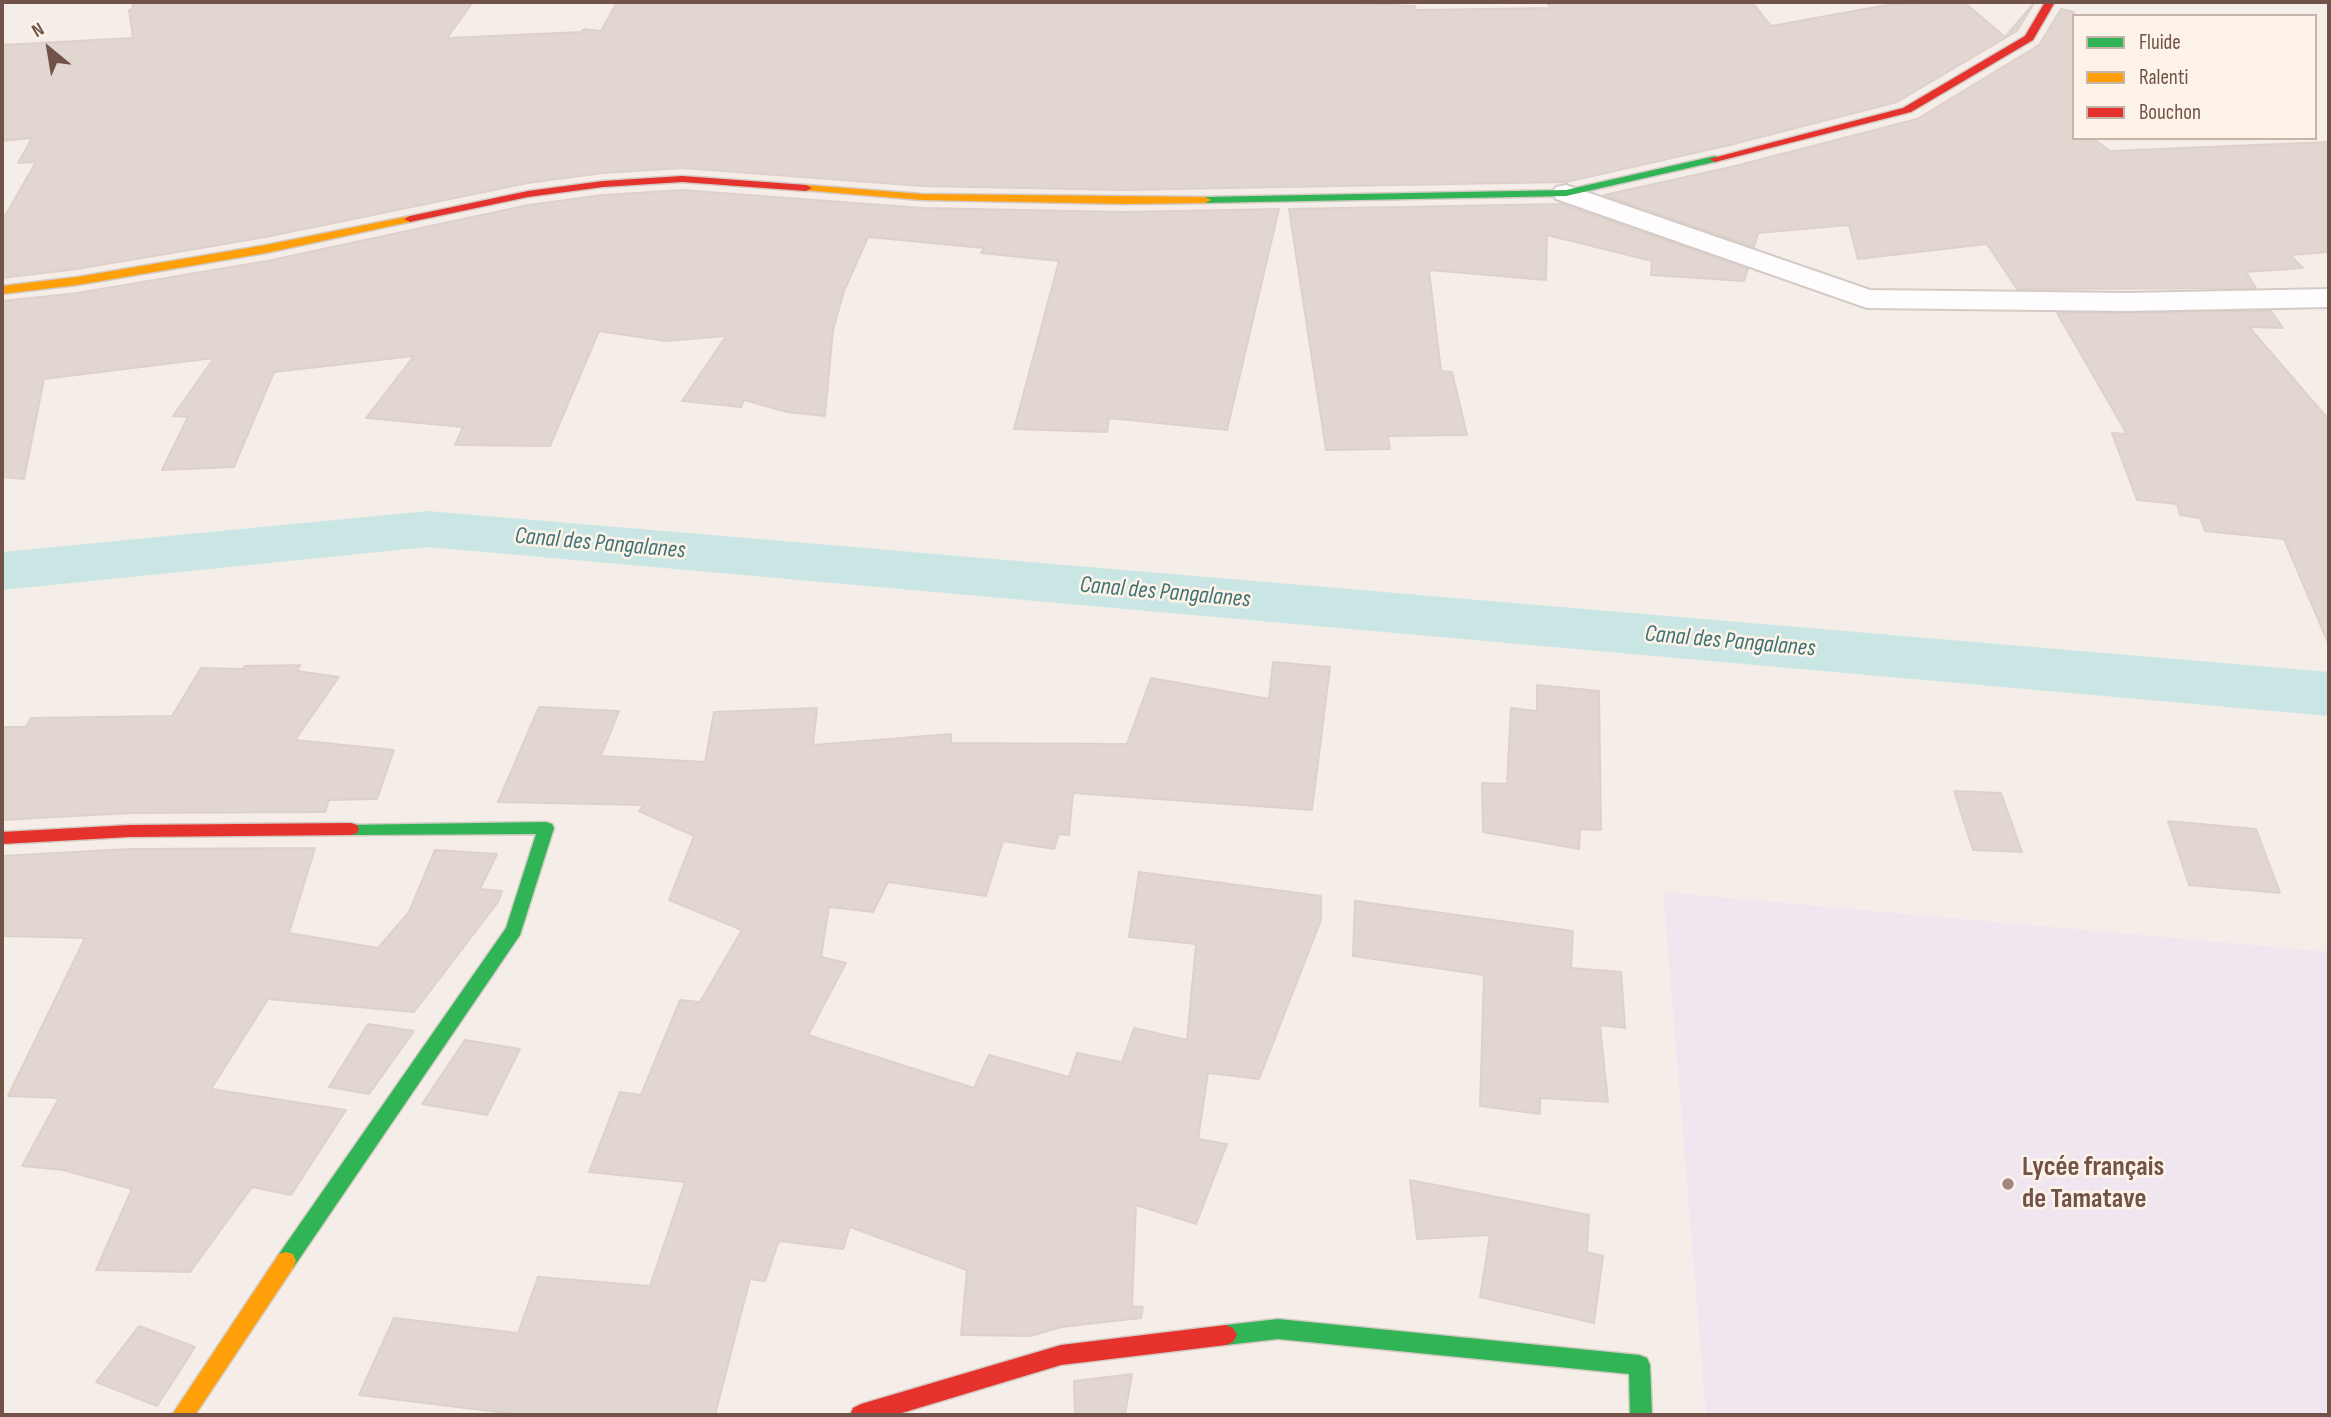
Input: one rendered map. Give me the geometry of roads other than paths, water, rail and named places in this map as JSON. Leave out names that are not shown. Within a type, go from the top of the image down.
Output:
[{"type":"street","points":[[2,290],[76,281],[266,249],[528,194],[603,184],[682,179],[922,197],[1125,201],[1566,193],[1734,155],[1907,110],[2029,37],[2050,2]]},
{"type":"street","points":[[1566,193],[1867,299],[2128,302],[2329,298]]},
{"type":"street","points":[[2,838],[130,831],[546,828],[514,930],[347,1169],[184,1415]]},
{"type":"street","points":[[861,1415],[1061,1355],[1278,1329],[1639,1365],[1641,1415]]},
{"type":"waterway","name":"Canal des Pangalanes","points":[[2,571],[428,529],[2329,694]]},
{"type":"place","name":"Lycée français de Tamatave","points":[[2008,1184]]}]
